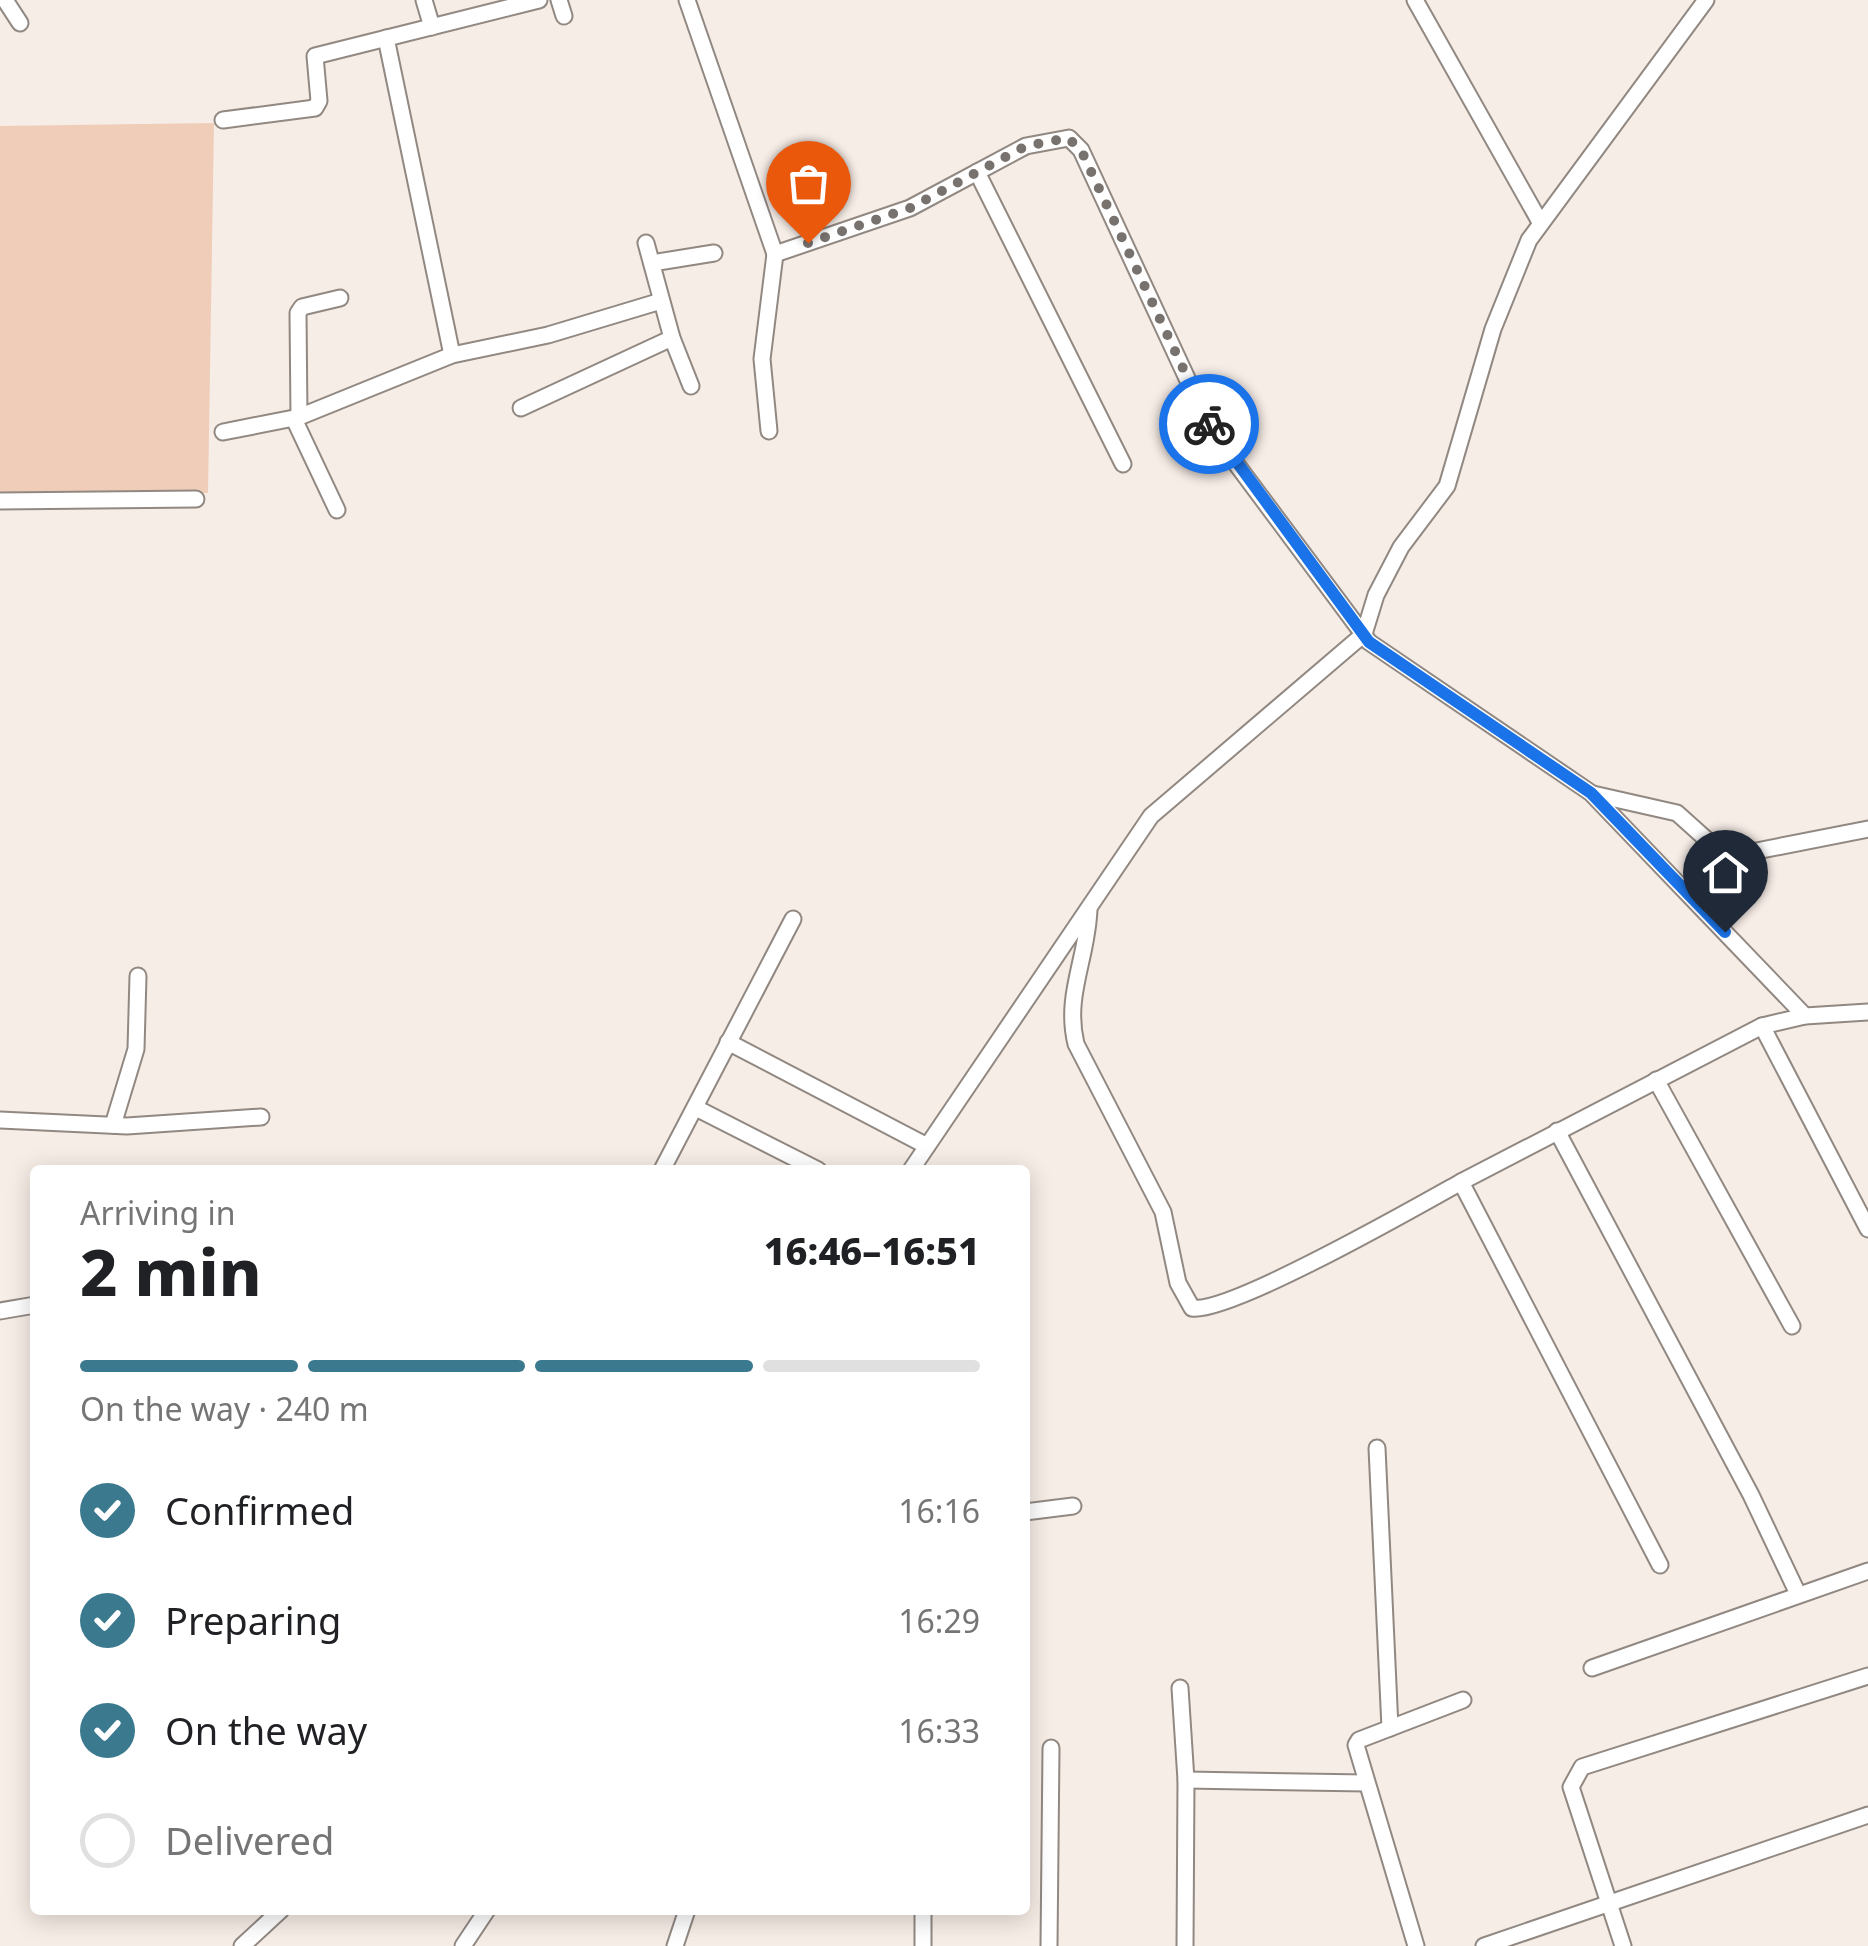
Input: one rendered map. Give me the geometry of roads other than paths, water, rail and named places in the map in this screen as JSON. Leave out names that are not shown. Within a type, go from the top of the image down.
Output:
[{"type":"street","points":[[5,0],[20,23]]},
{"type":"street","points":[[424,0],[432,27]]},
{"type":"street","points":[[223,120],[316,108],[314,56],[539,0]]},
{"type":"street","points":[[687,0],[774,254],[762,360],[770,431]]},
{"type":"street","points":[[1415,0],[1540,222]]},
{"type":"street","points":[[915,1165],[1151,816],[1364,634],[1376,595],[1401,547],[1447,486],[1493,330],[1540,222],[1706,0]]},
{"type":"street","points":[[386,38],[452,355]]},
{"type":"street","points":[[774,254],[910,208],[1026,146],[1068,138],[1081,150],[1211,430],[1369,642],[1591,793],[1805,1016]]},
{"type":"street","points":[[977,172],[1123,464]]},
{"type":"street","points":[[646,243],[672,338],[691,386]]},
{"type":"street","points":[[652,263],[714,253]]},
{"type":"street","points":[[337,510],[296,418],[298,313],[302,307],[340,298]]},
{"type":"street","points":[[223,432],[296,418],[452,355],[548,334],[662,301]]},
{"type":"street","points":[[521,408],[672,338]]},
{"type":"street","points":[[0,500],[196,498]]},
{"type":"street","points":[[1591,793],[1677,814],[1726,857],[1868,829]]},
{"type":"street","points":[[1089,908],[1088,936],[1073,984],[1070,1018],[1076,1044],[1163,1212],[1178,1282],[1192,1308],[1221,1303],[1342,1248],[1762,1026],[1805,1016],[1868,1012]]},
{"type":"street","points":[[665,1165],[792,919]]},
{"type":"street","points":[[113,1125],[136,1048],[138,976]]},
{"type":"street","points":[[1762,1026],[1868,1229]]},
{"type":"street","points":[[728,1042],[928,1146]]},
{"type":"street","points":[[1656,1080],[1792,1326]]},
{"type":"street","points":[[696,1108],[808,1165]]},
{"type":"street","points":[[0,1120],[113,1125],[261,1117]]},
{"type":"street","points":[[1557,1131],[1751,1495],[1798,1594]]},
{"type":"street","points":[[778,1165],[784,1153]]},
{"type":"street","points":[[1461,1182],[1660,1565]]},
{"type":"street","points":[[0,1310],[30,1305]]},
{"type":"street","points":[[1377,1448],[1390,1728]]},
{"type":"street","points":[[1030,1511],[1073,1506]]},
{"type":"street","points":[[1592,1668],[1868,1571]]},
{"type":"street","points":[[1623,1946],[1571,1788],[1582,1767],[1868,1676]]},
{"type":"street","points":[[1180,1688],[1186,1780],[1185,1946]]},
{"type":"street","points":[[1416,1946],[1356,1746],[1359,1740],[1463,1700]]},
{"type":"street","points":[[1050,1946],[1051,1748]]},
{"type":"street","points":[[1186,1780],[1366,1782]]},
{"type":"street","points":[[1484,1946],[1868,1815]]},
{"type":"street","points":[[242,1946],[275,1915]]},
{"type":"street","points":[[463,1946],[484,1915]]},
{"type":"street","points":[[676,1946],[685,1915]]},
{"type":"street","points":[[923,1915],[923,1946]]}]
